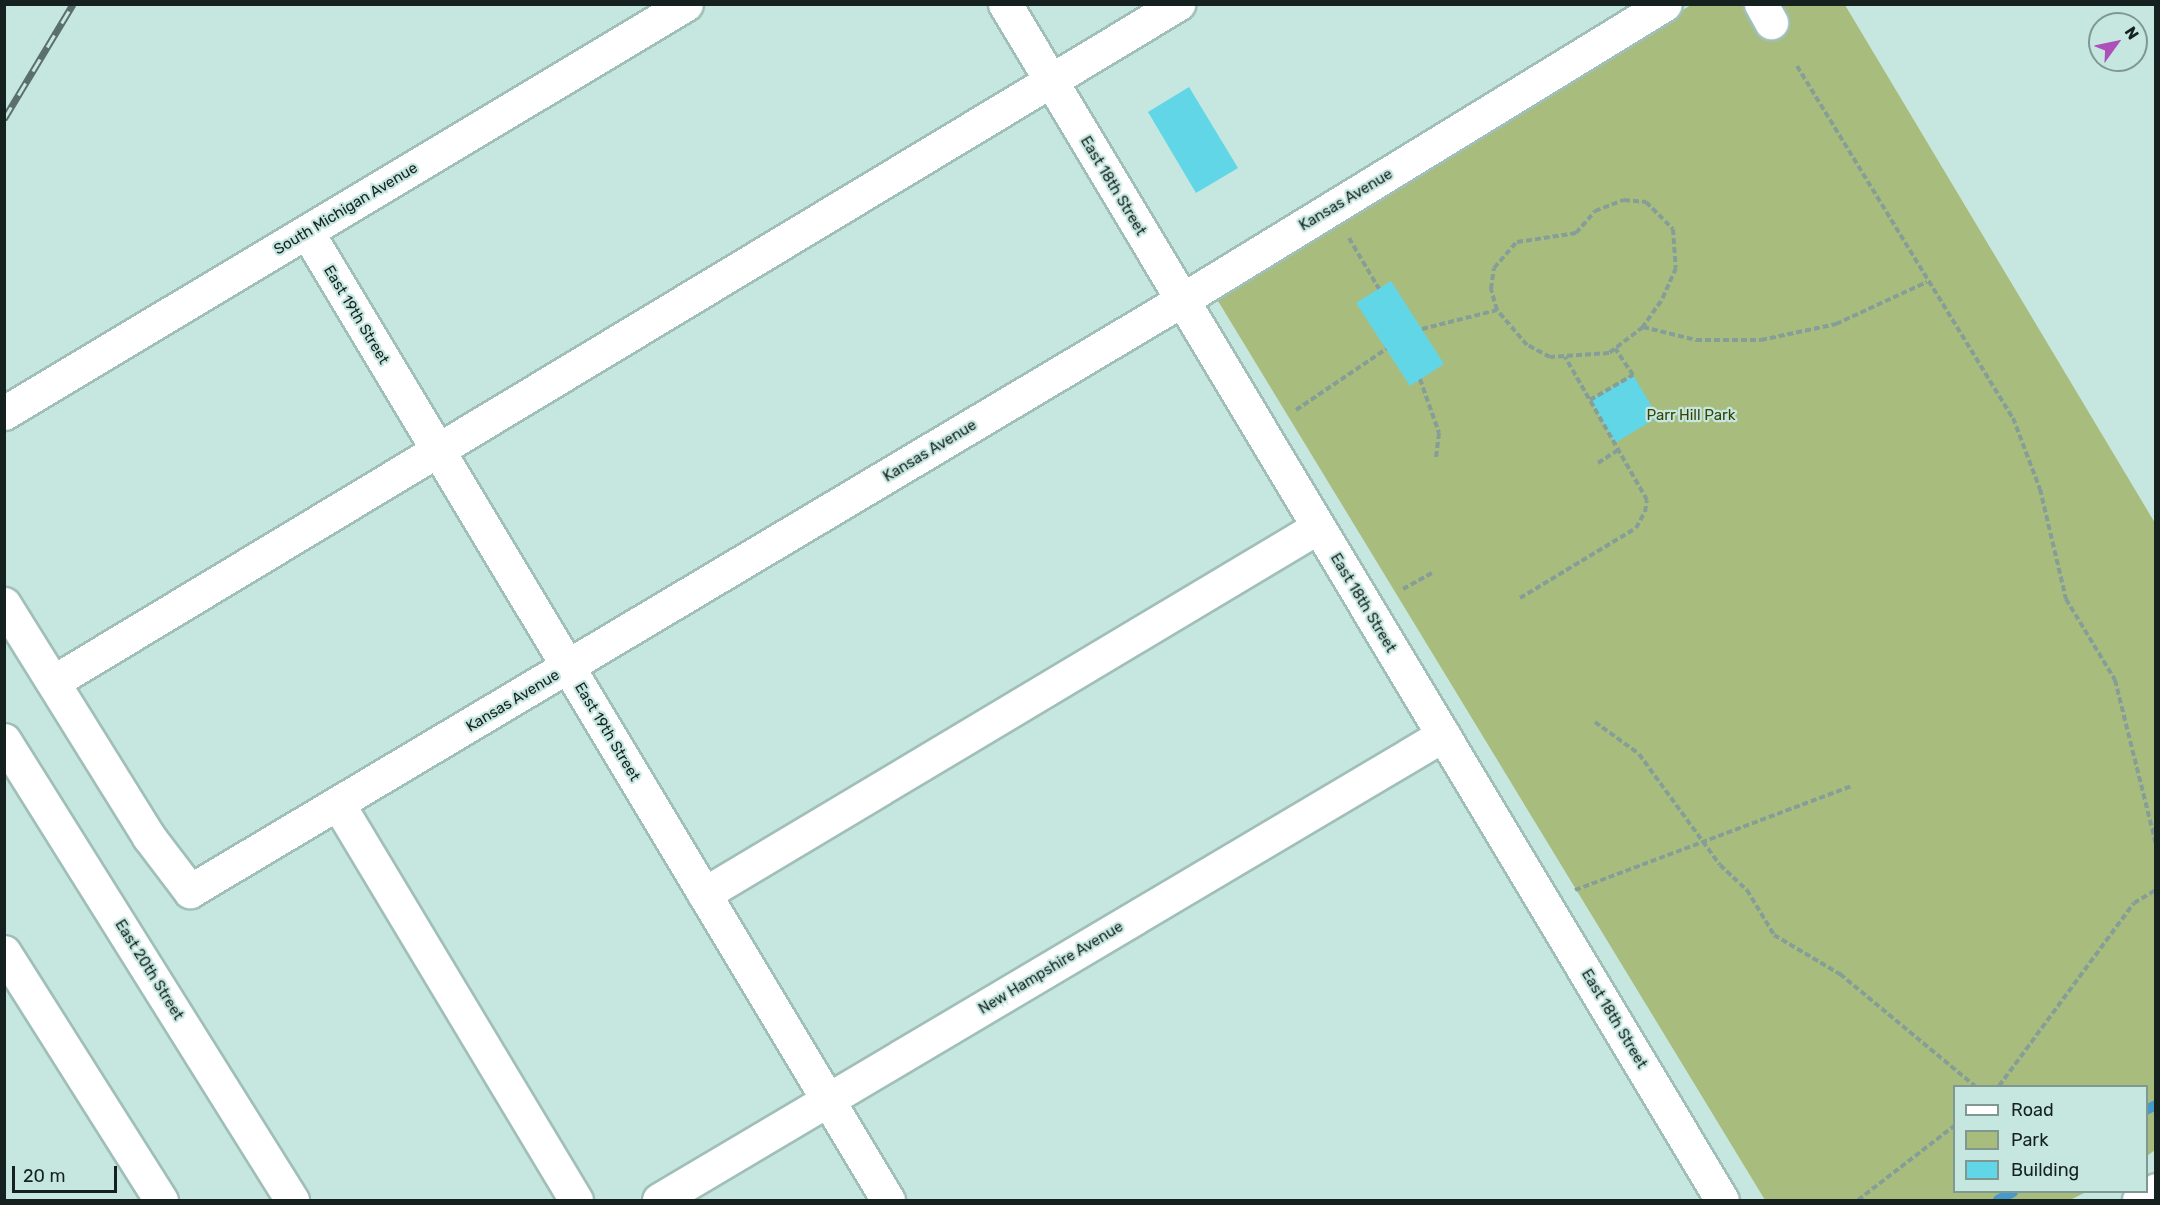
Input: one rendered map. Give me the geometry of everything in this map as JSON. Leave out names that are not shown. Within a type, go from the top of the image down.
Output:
[{"type":"street","name":"South Michigan Avenue","points":[[4,413],[686,4]]},
{"type":"street","name":"East 18th Street","points":[[1005,4],[1722,1200]]},
{"type":"street","points":[[4,604],[53,682],[1178,4]]},
{"type":"street","name":"Kansas Avenue","points":[[53,682],[149,837],[190,891],[568,668],[1182,300],[1665,4]]},
{"type":"street","name":"East 19th Street","points":[[307,232],[888,1200]]},
{"type":"street","points":[[704,894],[1318,527]]},
{"type":"street","name":"New Hampshire Avenue","points":[[659,1200],[1443,735]]},
{"type":"street","name":"East 20th Street","points":[[4,740],[292,1200]]},
{"type":"street","points":[[338,804],[576,1200]]},
{"type":"street","points":[[4,952],[161,1200]]},
{"type":"street","points":[[2139,1200],[2156,1190]]},
{"type":"path","points":[[1797,66],[1927,282],[2013,418],[2040,489],[2066,599],[2115,680],[2156,844]]},
{"type":"path","points":[[1624,200],[1646,202],[1661,213],[1678,244],[1676,268],[1642,327],[1615,348],[1565,357],[1527,345],[1497,310],[1491,289],[1494,268],[1517,242],[1576,233],[1595,211],[1624,200]]},
{"type":"path","points":[[1344,231],[1379,289]]},
{"type":"path","points":[[1642,327],[1696,340],[1761,340],[1836,324],[1927,282]]},
{"type":"path","points":[[1422,329],[1497,310]]},
{"type":"path","points":[[1590,400],[1633,375],[1615,348]]},
{"type":"path","points":[[1296,410],[1386,349]]},
{"type":"path","points":[[1520,598],[1636,528],[1647,500],[1565,357]]},
{"type":"path","points":[[1420,379],[1439,433],[1436,458]]},
{"type":"path","points":[[1598,463],[1618,450]]},
{"type":"path","points":[[1403,589],[1432,573]]},
{"type":"path","points":[[1595,722],[1639,754],[1704,839],[1747,890],[1774,935],[1840,974],[1974,1085]]},
{"type":"path","points":[[1547,909],[1588,881],[1852,786]]},
{"type":"path","points":[[2000,1085],[2134,903],[2156,890]]},
{"type":"path","points":[[1858,1200],[1953,1127]]},
{"type":"green space","name":"Parr Hill Park","points":[[1691,5],[1845,5],[2155,523],[2155,1150],[2148,1155],[2148,1085],[1953,1085],[1953,1193],[2084,1193],[2070,1200],[1765,1200],[1215,296]]},
{"type":"building","points":[[1189,87],[1238,168],[1196,193],[1148,112]]},
{"type":"building","points":[[1391,281],[1444,364],[1410,386],[1356,303]]},
{"type":"building","points":[[1633,375],[1658,417],[1615,443],[1590,400]]},
{"type":"waterway","points":[[2148,1109],[2156,1105]]},
{"type":"waterway","points":[[1998,1200],[2011,1193]]},
{"type":"railway","points":[[4,119],[73,4]]}]
